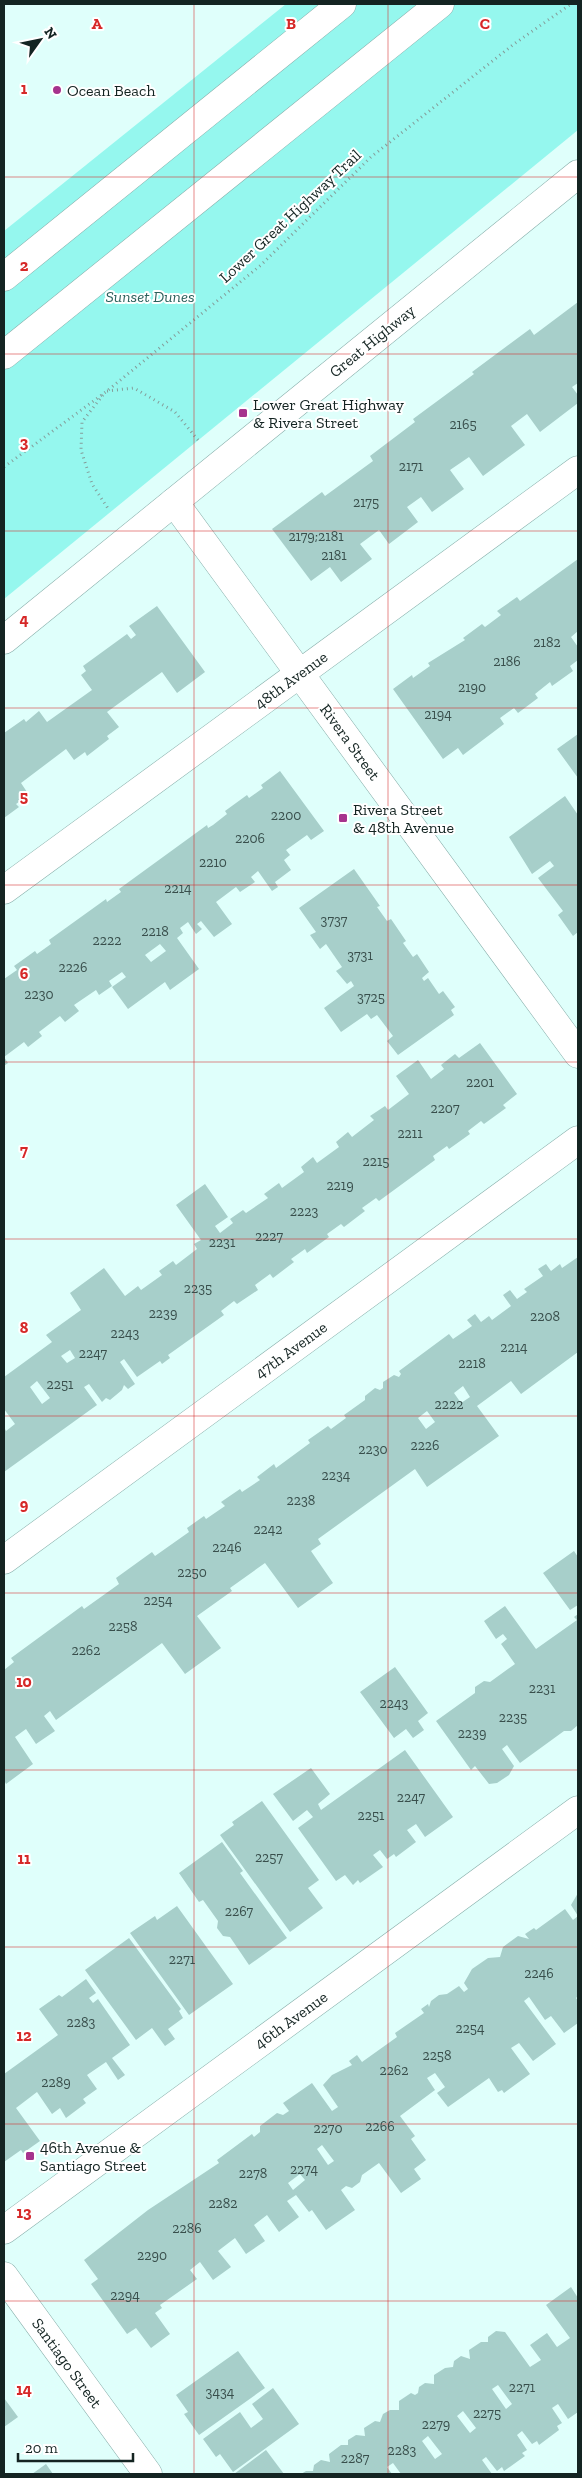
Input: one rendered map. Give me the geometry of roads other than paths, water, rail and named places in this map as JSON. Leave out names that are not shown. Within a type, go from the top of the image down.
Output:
[{"type":"street","points":[[4,277],[342,4]]},
{"type":"street","points":[[4,355],[440,4]]},
{"type":"street","name":"Great Highway","points":[[4,640],[578,174]]},
{"type":"street","name":"48th Avenue","points":[[4,890],[578,470]]},
{"type":"street","name":"Rivera Street","points":[[174,502],[578,1054]]},
{"type":"street","name":"47th Avenue","points":[[4,1560],[578,1140]]},
{"type":"street","name":"46th Avenue","points":[[4,2230],[578,1810]]},
{"type":"street","name":"Santiago Street","points":[[4,2276],[148,2474]]},
{"type":"place","name":"Ocean Beach","points":[[57,90]]},
{"type":"place","name":"Lower Great Highway & Rivera Street","points":[[243,413]]},
{"type":"place","name":"Rivera Street & 48th Avenue","points":[[343,818]]},
{"type":"place","name":"46th Avenue & Santiago Street","points":[[30,2156]]},
{"type":"park label","name":"Sunset Dunes","points":[[150,296]]}]
